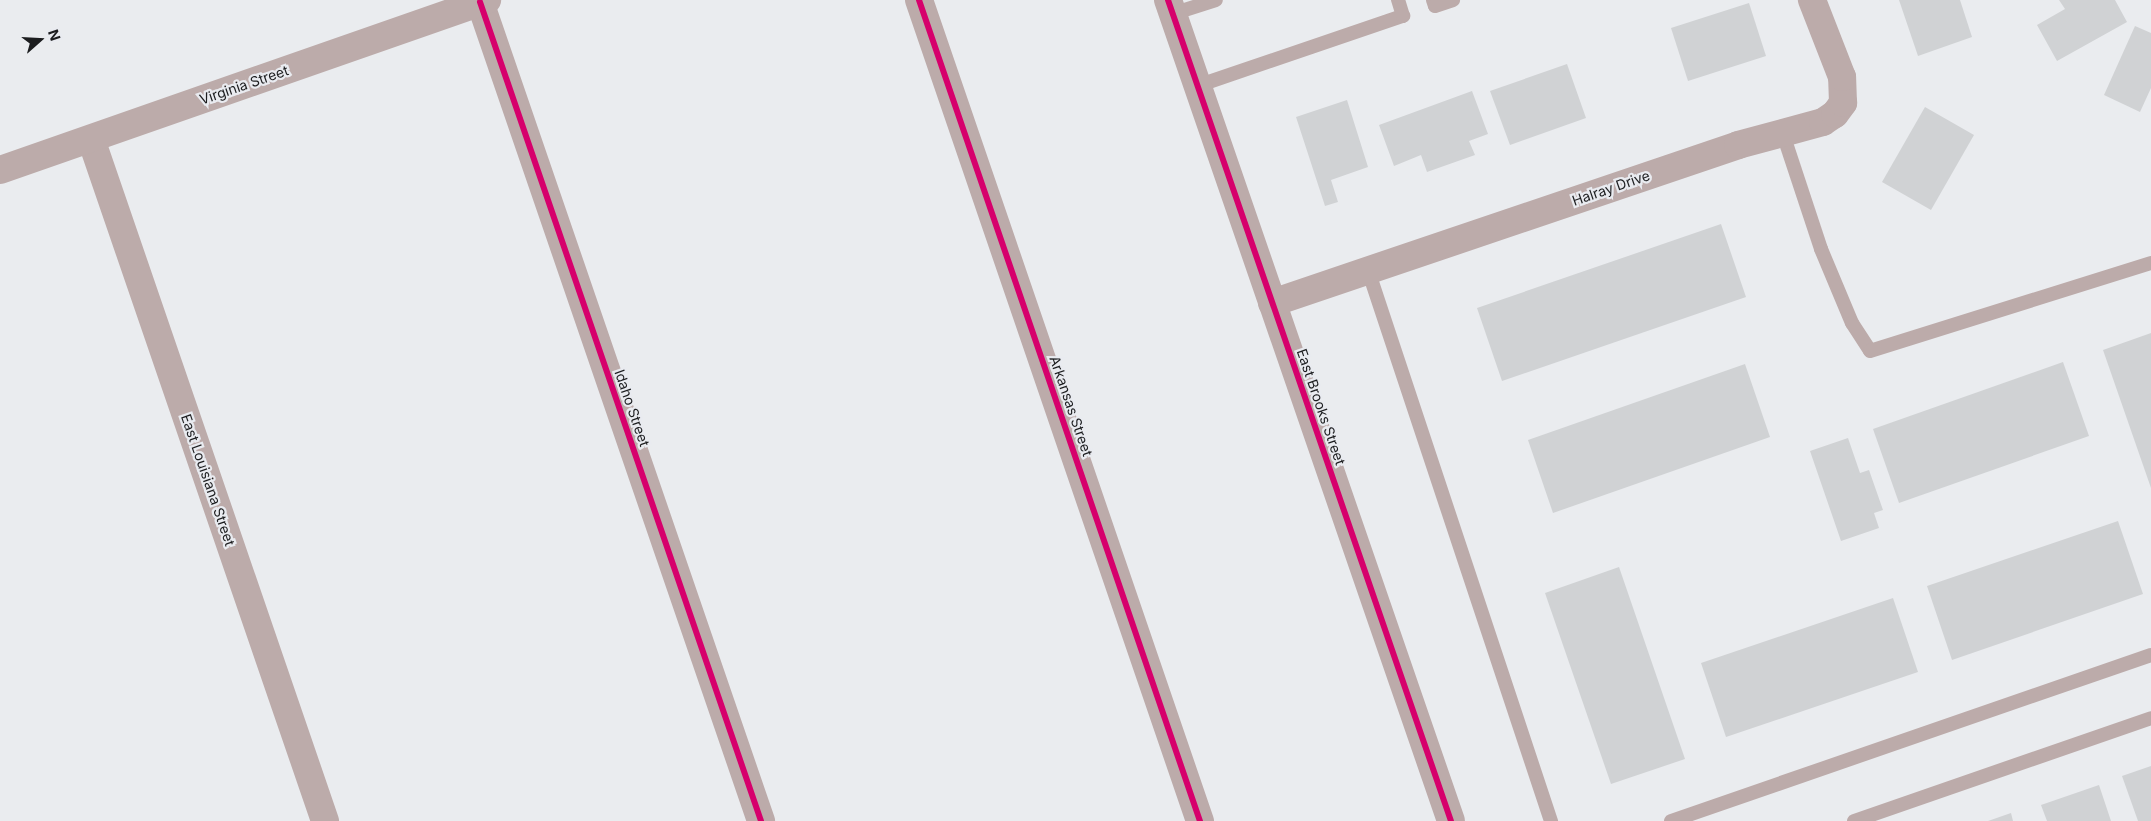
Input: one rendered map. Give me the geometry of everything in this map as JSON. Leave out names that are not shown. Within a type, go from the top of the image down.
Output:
[{"type":"street","name":"Arkansas Street","points":[[919,0],[1200,821]]},
{"type":"street","name":"Halray Drive","points":[[1272,304],[1738,145],[1823,122],[1835,114],[1843,103],[1842,77],[1812,0]]},
{"type":"street","name":"Virginia Street","points":[[0,170],[484,1]]},
{"type":"street","name":"Idaho Street","points":[[484,1],[761,821]]},
{"type":"street","name":"East Brooks Street","points":[[1170,7],[1451,821]]},
{"type":"street","name":"East Louisiana Street","points":[[91,139],[325,821]]},
{"type":"lane","points":[[1170,7],[1216,0]]},
{"type":"lane","points":[[1197,86],[1403,16],[1398,0]]},
{"type":"lane","points":[[1433,0],[1435,6],[1453,0]]},
{"type":"lane","points":[[1783,134],[1821,249],[1852,323],[1870,351],[2151,263]]},
{"type":"lane","points":[[1368,270],[1551,821]]},
{"type":"lane","points":[[1671,821],[2151,655]]},
{"type":"lane","points":[[1854,821],[2151,718]]},
{"type":"building","points":[[1899,0],[1960,0],[1972,37],[1918,56]]},
{"type":"building","points":[[2059,0],[2115,0],[2127,22],[2057,61],[2037,25],[2065,9]]},
{"type":"building","points":[[1749,3],[1766,56],[1688,81],[1671,28]]},
{"type":"building","points":[[2135,26],[2151,33],[2151,88],[2140,112],[2104,95]]},
{"type":"building","points":[[1567,64],[1586,118],[1510,145],[1490,91]]},
{"type":"building","points":[[1472,91],[1488,134],[1469,141],[1475,155],[1427,172],[1421,155],[1394,166],[1379,125]]},
{"type":"building","points":[[1347,100],[1368,167],[1331,180],[1338,202],[1325,206],[1296,117]]},
{"type":"building","points":[[1925,107],[1974,135],[1931,210],[1882,182]]},
{"type":"building","points":[[1721,224],[1746,297],[1502,381],[1477,308]]},
{"type":"building","points":[[2151,333],[2151,488],[2103,350]]},
{"type":"building","points":[[2063,362],[2089,436],[1899,503],[1873,429]]},
{"type":"building","points":[[1745,364],[1770,437],[1553,513],[1528,440]]},
{"type":"building","points":[[1848,438],[1860,473],[1869,470],[1883,510],[1874,513],[1879,528],[1841,541],[1810,451]]},
{"type":"building","points":[[2118,521],[2143,594],[1952,660],[1927,586]]},
{"type":"building","points":[[1619,567],[1685,759],[1611,784],[1545,593]]},
{"type":"building","points":[[1893,598],[1918,672],[1726,737],[1701,663]]},
{"type":"building","points":[[2151,766],[2151,821],[2138,821],[2122,776]]},
{"type":"building","points":[[2099,785],[2111,821],[2047,821],[2041,805]]},
{"type":"building","points":[[2011,813],[2013,821],[1988,821]]},
{"type":"cycle path","points":[[919,0],[1200,821]]},
{"type":"cycle path","points":[[1168,0],[1451,821]]},
{"type":"cycle path","points":[[480,2],[761,821]]}]
